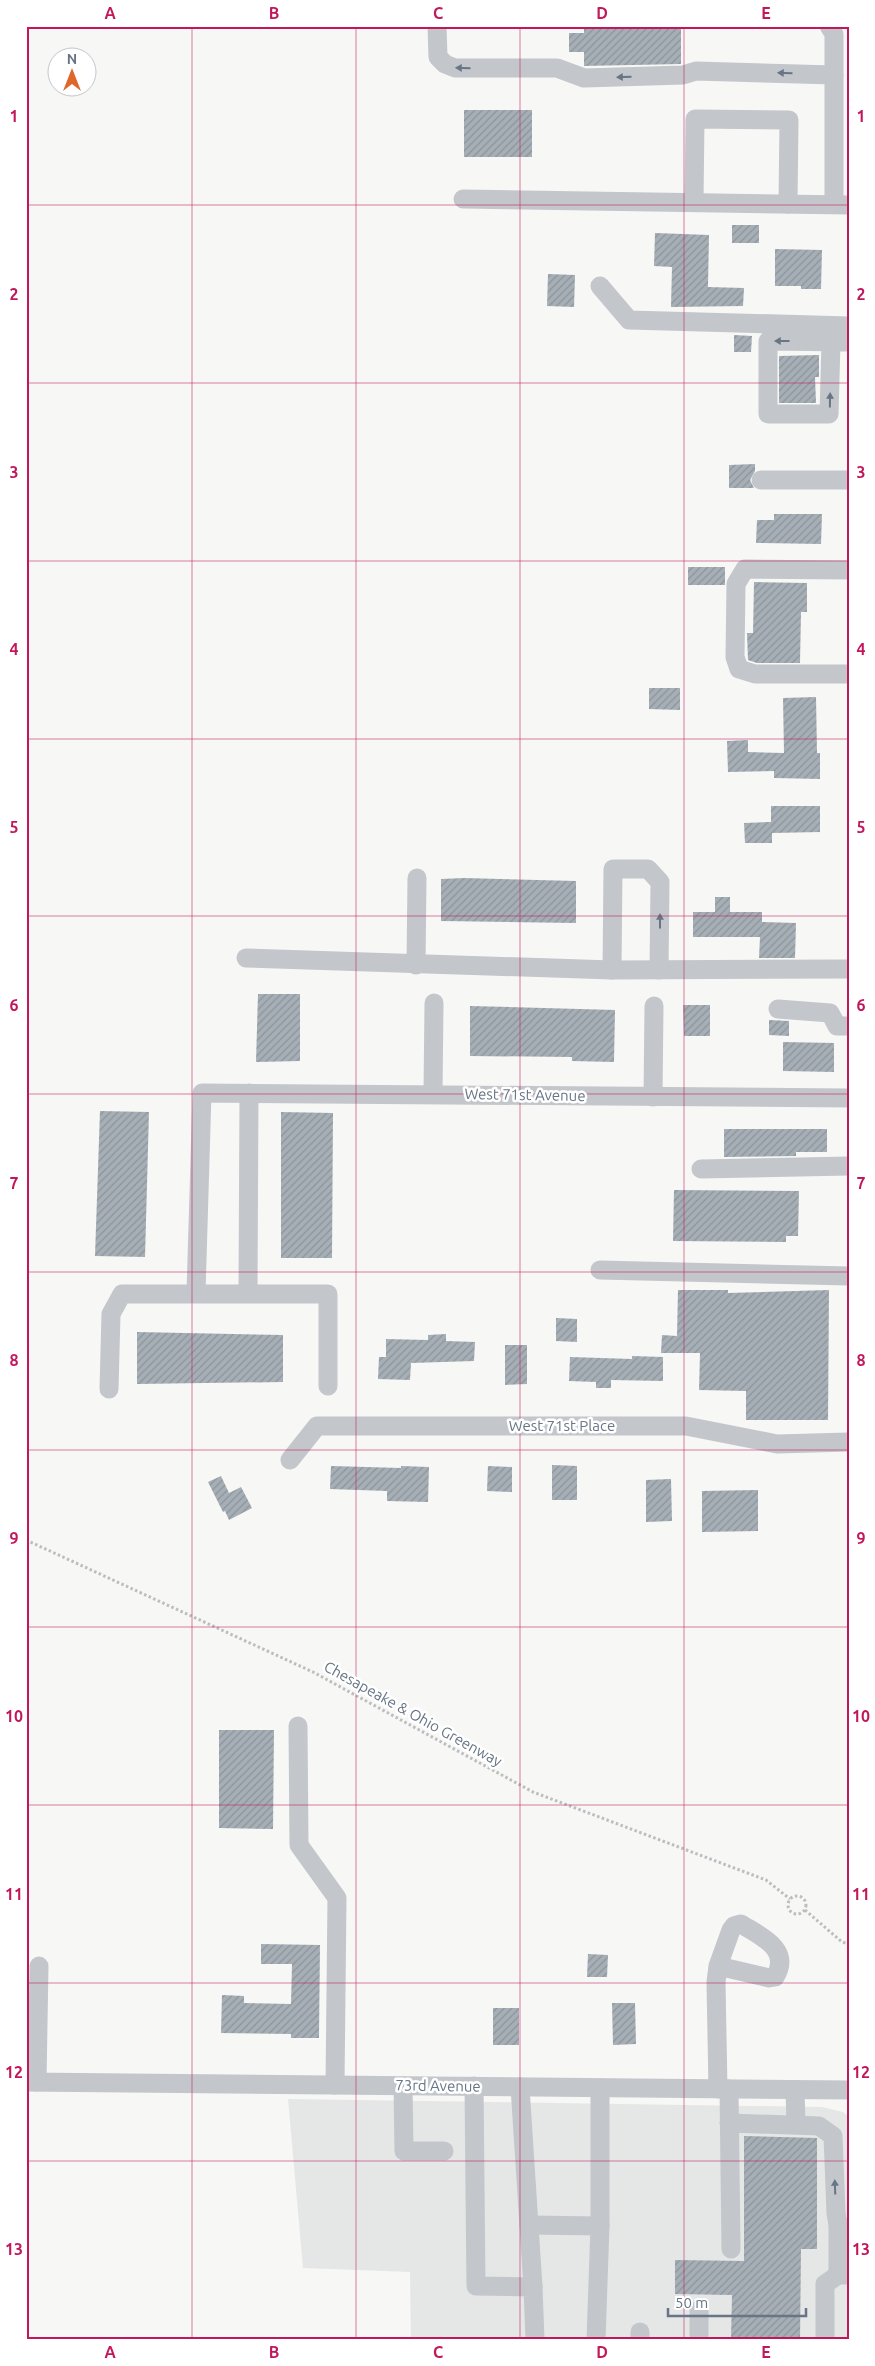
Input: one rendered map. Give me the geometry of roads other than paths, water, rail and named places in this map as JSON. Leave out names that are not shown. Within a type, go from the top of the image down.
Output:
[{"type":"street","points":[[437,26],[438,57],[445,64],[455,68],[557,68],[584,78],[683,75],[696,71],[834,75]]},
{"type":"street","points":[[463,199],[842,204],[834,75],[834,34],[830,26]]},
{"type":"street","points":[[694,202],[695,119],[789,120],[788,204]]},
{"type":"street","points":[[600,286],[629,320],[849,326]]},
{"type":"street","points":[[768,341],[840,342],[829,414],[768,414],[768,341]]},
{"type":"street","points":[[761,480],[849,480]]},
{"type":"street","points":[[849,570],[745,569],[736,584],[735,657],[739,669],[756,674],[849,674]]},
{"type":"street","points":[[612,970],[613,869],[648,869],[660,882],[660,970]]},
{"type":"street","points":[[416,965],[417,878]]},
{"type":"street","points":[[246,958],[612,970],[849,969]]},
{"type":"street","points":[[433,1094],[434,1002]]},
{"type":"street","points":[[653,1097],[654,1006]]},
{"type":"street","points":[[778,1009],[830,1013],[836,1026],[849,1026]]},
{"type":"street","name":"West 71st Avenue","points":[[196,1293],[202,1093],[849,1098]]},
{"type":"street","points":[[248,1293],[249,1093]]},
{"type":"street","points":[[701,1169],[849,1166]]},
{"type":"street","points":[[600,1270],[849,1276]]},
{"type":"street","points":[[109,1389],[111,1314],[122,1294],[328,1294],[328,1386]]},
{"type":"street","name":"West 71st Place","points":[[290,1460],[317,1426],[686,1426],[777,1444],[849,1442]]},
{"type":"street","points":[[298,1726],[299,1845],[337,1898],[335,2085]]},
{"type":"street","points":[[31,2082],[39,1966]]},
{"type":"street","points":[[718,1966],[716,1982],[723,2089],[729,2123],[731,2249]]},
{"type":"street","name":"73rd Avenue","points":[[31,2082],[849,2090]]},
{"type":"street","points":[[403,2086],[404,2151],[444,2151]]},
{"type":"street","points":[[474,2086],[476,2286],[533,2287]]},
{"type":"street","points":[[520,2087],[535,2340]]},
{"type":"street","points":[[596,2340],[600,2226],[600,2088]]},
{"type":"street","points":[[795,2090],[796,2124]]},
{"type":"street","points":[[729,2123],[819,2126],[833,2136],[836,2213],[843,2227],[843,2275],[825,2284],[824,2340]]},
{"type":"street","points":[[529,2225],[600,2226]]},
{"type":"street","points":[[699,2310],[699,2340]]}]
